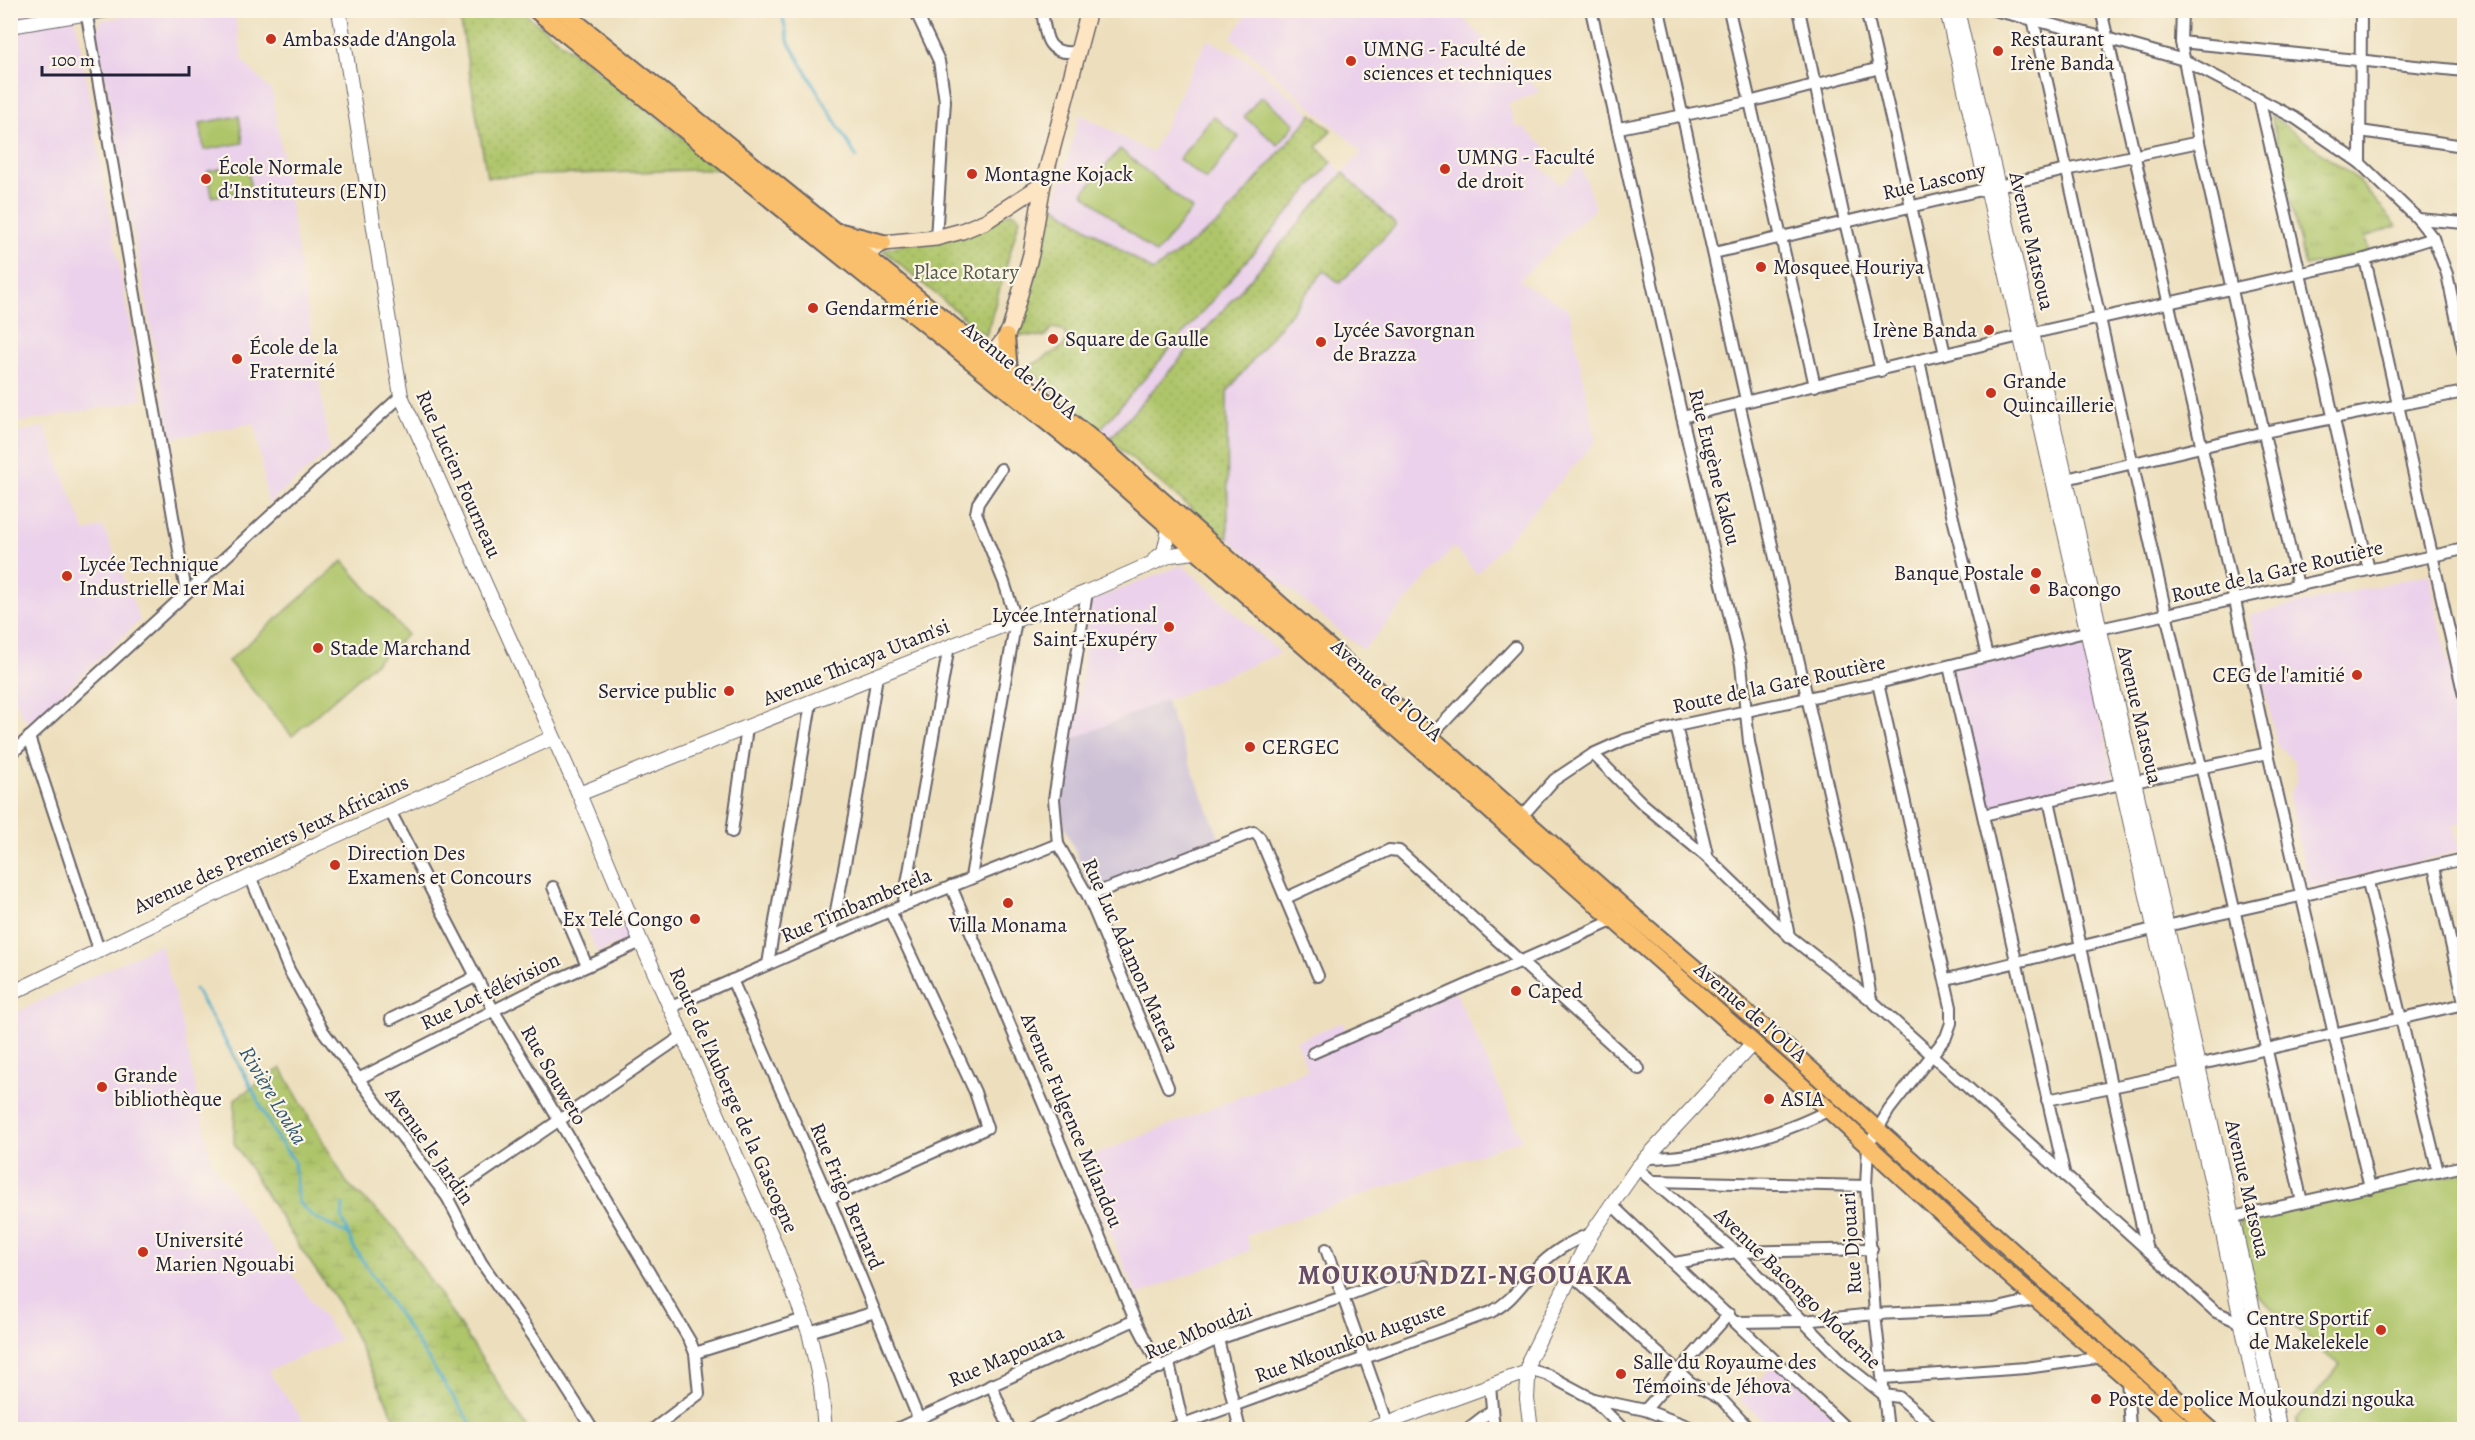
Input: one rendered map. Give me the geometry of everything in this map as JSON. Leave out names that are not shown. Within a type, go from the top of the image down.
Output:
[{"type":"main road","name":"Avenue de l'OUA","points":[[536,10],[858,259],[986,362],[1037,412],[1173,519]]},
{"type":"main road","name":"Avenue de l'OUA","points":[[561,10],[832,229],[858,259]]},
{"type":"main road","points":[[986,362],[1006,337],[1031,254],[1043,184],[1076,52],[1089,10]]},
{"type":"main road","points":[[832,229],[883,243],[936,238],[986,221],[1043,184]]},
{"type":"main road","points":[[858,259],[883,243]]},
{"type":"main road","points":[[1006,337],[1009,370]]},
{"type":"main road","name":"Avenue de l'OUA","points":[[986,362],[1009,370],[1510,830],[1829,1110],[2037,1299],[2186,1429]]},
{"type":"main road","name":"Avenue de l'OUA","points":[[1205,548],[1431,736],[1877,1128],[2028,1268],[2211,1430]]},
{"type":"street","points":[[10,26],[107,10]]},
{"type":"street","name":"Rue Lucien Fourneau","points":[[339,10],[401,396],[579,794]]},
{"type":"street","points":[[915,10],[939,61],[945,101],[936,238]]},
{"type":"street","points":[[1042,10],[1045,34],[1054,49],[1061,54],[1076,52]]},
{"type":"street","name":"Rue Eugène Kakou","points":[[1591,10],[1682,417],[1741,664],[1744,712],[1789,936]]},
{"type":"street","points":[[1659,10],[1714,253],[1743,401],[1807,699],[1860,927],[1871,1000]]},
{"type":"street","points":[[1729,10],[1779,237],[1815,386]]},
{"type":"street","points":[[1799,10],[1814,86],[1881,371]]},
{"type":"street","points":[[1866,10],[1945,354]]},
{"type":"street","name":"Avenue Matsoua","points":[[1947,10],[1992,188],[2139,834],[2191,1068],[2264,1430]]},
{"type":"street","name":"Avenue Matsoua","points":[[1957,10],[1992,188]]},
{"type":"street","points":[[1994,10],[2032,15],[2184,60],[2295,118],[2360,163],[2418,219],[2433,238],[2442,257],[2452,294],[2464,354]]},
{"type":"street","points":[[2101,10],[2202,448],[2268,753],[2370,1188]]},
{"type":"street","points":[[2182,10],[2181,42],[2199,142],[2298,586]]},
{"type":"street","points":[[2360,163],[2361,10]]},
{"type":"street","points":[[86,12],[186,592]]},
{"type":"street","points":[[2032,15],[2201,767],[2302,1202]]},
{"type":"street","points":[[2181,42],[2464,71]]},
{"type":"street","points":[[1619,128],[1749,102],[1880,68]]},
{"type":"street","points":[[2259,98],[2369,570]]},
{"type":"street","points":[[2360,130],[2464,146]]},
{"type":"street","name":"Rue Lascony","points":[[1714,253],[2066,170],[2199,142]]},
{"type":"street","points":[[2418,219],[2464,223]]},
{"type":"street","points":[[1682,417],[1743,401],[1881,371],[2026,334],[2365,259],[2433,238]]},
{"type":"street","points":[[2365,259],[2464,696]]},
{"type":"street","points":[[2452,294],[2464,296]]},
{"type":"street","name":"Avenue Matsoua","points":[[2026,334],[2066,479],[2092,631]]},
{"type":"street","points":[[1919,360],[1950,506],[1987,656]]},
{"type":"street","points":[[2066,479],[2332,417],[2464,392]]},
{"type":"street","points":[[10,755],[401,396]]},
{"type":"street","points":[[971,877],[1016,620],[1004,582],[976,513],[978,503],[1001,469]]},
{"type":"street","name":"Avenue Thicaya Utam'si","points":[[1147,566],[1164,552],[1173,519]]},
{"type":"street","name":"Avenue Thicaya Utam'si","points":[[579,794],[811,703],[1147,566],[1178,554],[1205,548]]},
{"type":"street","name":"Route de la Gare Routière","points":[[1510,830],[1554,780],[1593,754],[1624,740],[1676,726],[1878,683],[2092,631],[2464,549]]},
{"type":"street","name":"Rue Luc Adamon Mateta","points":[[1087,592],[1055,789],[1058,844],[1088,896],[1168,1087]]},
{"type":"street","points":[[903,906],[949,646]]},
{"type":"street","points":[[1431,736],[1515,647]]},
{"type":"street","points":[[1949,666],[2065,1176]]},
{"type":"street","points":[[831,937],[877,676]]},
{"type":"street","name":"Rue Djouari","points":[[1878,683],[1947,979],[1951,1023],[1932,1058],[1914,1077],[1877,1128],[1868,1146],[1866,1186],[1875,1314],[1888,1430]]},
{"type":"street","points":[[768,964],[811,703]]},
{"type":"street","points":[[1676,726],[1708,858]]},
{"type":"street","points":[[732,832],[747,728]]},
{"type":"street","points":[[29,737],[99,950]]},
{"type":"street","name":"Avenue des Premiers Jeux Africains","points":[[10,993],[250,876],[552,738]]},
{"type":"street","points":[[1983,815],[2268,753]]},
{"type":"street","points":[[1593,754],[1642,804],[1708,858],[1789,936],[1871,1000],[1932,1058],[2216,1312],[2243,1326],[2259,1328]]},
{"type":"street","name":"Route de l'Auberge de la Gascogne","points":[[579,794],[641,942],[684,1035],[806,1325],[821,1386],[825,1430]]},
{"type":"street","points":[[2049,800],[2147,1250]]},
{"type":"street","name":"Rue Souweto","points":[[390,811],[494,1011],[678,1320],[695,1353]]},
{"type":"street","points":[[1088,896],[1254,832],[1260,838],[1318,976]]},
{"type":"street","name":"Rue Timbamberela","points":[[671,1007],[890,911],[1058,844]]},
{"type":"street","points":[[1286,898],[1389,850],[1396,850],[1639,1069]]},
{"type":"street","points":[[1947,979],[2464,859]]},
{"type":"street","points":[[2048,1100],[2113,1088],[2464,1003],[2434,867]]},
{"type":"street","name":"Avenue le Jardin","points":[[250,876],[303,997],[323,1031],[447,1197],[481,1262],[535,1339],[593,1430]]},
{"type":"street","points":[[2368,882],[2438,1172]]},
{"type":"street","points":[[553,886],[587,966]]},
{"type":"street","name":"Avenue Fulgence Milandou","points":[[951,886],[1135,1320],[1164,1365],[1184,1426]]},
{"type":"street","points":[[829,1199],[987,1128],[975,1092],[890,911]]},
{"type":"street","points":[[1312,1053],[1631,914]]},
{"type":"street","name":"Rue Lot télévision","points":[[358,1079],[494,1011],[641,942]]},
{"type":"street","points":[[391,1018],[475,977]]},
{"type":"street","name":"Rue Frigo Bernard","points":[[732,980],[829,1199],[923,1430]]},
{"type":"street","points":[[447,1197],[559,1123],[684,1035]]},
{"type":"street","points":[[1531,1430],[1527,1372],[1533,1347],[1592,1233],[1641,1163],[1753,1043]]},
{"type":"street","name":"Avenue Matsoua","points":[[2191,1068],[2233,1217],[2280,1430]]},
{"type":"street","points":[[1641,1163],[1773,1135],[1804,1124],[1829,1110]]},
{"type":"street","name":"Avenue Bacongo Moderne","points":[[1641,1163],[1654,1181],[1736,1252],[1845,1364],[1884,1395],[1899,1397],[1937,1430]]},
{"type":"street","points":[[2233,1217],[2464,1166]]},
{"type":"street","points":[[1654,1181],[1866,1186]]},
{"type":"street","points":[[1611,1204],[1848,1430]]},
{"type":"street","name":"Rue Nkounkou Auguste","points":[[1167,1430],[1184,1426],[1235,1404],[1503,1306],[1534,1270],[1562,1245],[1592,1233]]},
{"type":"street","points":[[1326,1249],[1389,1426]]},
{"type":"street","points":[[1675,1263],[1736,1252],[1872,1249]]},
{"type":"street","name":"Rue Mboudzi","points":[[1027,1430],[1218,1339],[1343,1297],[1423,1266]]},
{"type":"street","points":[[1572,1275],[1690,1382],[1722,1400],[1750,1430]]},
{"type":"street","points":[[1645,1410],[1733,1318],[1803,1321],[1875,1314],[1994,1309],[2037,1299]]},
{"type":"street","points":[[652,1430],[699,1394],[695,1353],[806,1325],[875,1312]]},
{"type":"street","name":"Rue Mapouata","points":[[894,1430],[1135,1320]]},
{"type":"street","points":[[1218,1339],[1240,1430]]},
{"type":"street","points":[[1883,1378],[2026,1368],[2104,1357]]},
{"type":"street","points":[[1367,1430],[1389,1426],[1527,1372],[1535,1371],[1548,1375],[1593,1399],[1645,1410],[1698,1430]]},
{"type":"street","points":[[2127,1377],[2130,1430]]},
{"type":"street","points":[[991,1384],[1010,1430]]},
{"type":"street","points":[[1490,1386],[1494,1430]]},
{"type":"street","points":[[1593,1399],[1623,1430]]},
{"type":"street","points":[[1466,1430],[1492,1410]]},
{"type":"shaded area","points":[[11,11],[74,11],[143,400],[11,424]]},
{"type":"shaded area","name":"École Normale d'Instituteurs (ENI)","points":[[164,11],[234,11],[243,61],[272,92],[330,450],[268,504],[255,423],[171,438],[97,33],[101,20]]},
{"type":"shaded area","name":"Lycée Savorgnan de Brazza","points":[[1250,11],[1455,11],[1540,91],[1508,104],[1517,129],[1521,126],[1550,151],[1538,165],[1561,185],[1580,164],[1595,208],[1519,281],[1569,309],[1596,441],[1477,574],[1454,547],[1363,650],[1109,440],[1027,368],[1064,346],[1067,338],[1063,330],[1052,328],[1044,337],[1018,335],[1080,114],[1152,153],[1207,39],[1251,62],[1331,130],[1317,147],[1343,172],[1360,155],[1359,149],[1231,37]]},
{"type":"shaded area","name":"Lycée Technique Industrielle 1er Mai","points":[[45,427],[85,532],[103,526],[140,620],[31,723],[22,716],[11,690],[10,434]]},
{"type":"shaded area","name":"Lycée International Saint-Exupéry","points":[[1182,565],[1280,653],[1073,739],[1091,601]]},
{"type":"shaded area","name":"CEG de l'amitié","points":[[2429,574],[2464,735],[2464,822],[2453,825],[2460,851],[2309,888],[2289,796],[2298,779],[2294,760],[2277,746],[2249,615]]},
{"type":"shaded area","points":[[2081,633],[2115,786],[1983,815],[1949,666]]},
{"type":"shaded area","points":[[1165,700],[1220,840],[1092,891],[1055,799],[1073,739]]},
{"type":"shaded area","points":[[619,911],[630,939],[597,953],[586,925]]},
{"type":"shaded area","name":"Université Marien Ngouabi","points":[[160,944],[178,1007],[212,1164],[340,1340],[268,1371],[309,1429],[11,1429],[11,1015]]},
{"type":"shaded area","points":[[1455,991],[1522,1139],[1246,1236],[1251,1250],[1137,1295],[1079,1161],[1308,1070],[1296,1041],[1342,1022],[1349,1036]]},
{"type":"shaded area","points":[[1777,1362],[1844,1427],[1773,1429],[1740,1400]]},
{"type":"green space","points":[[459,11],[521,11],[723,169],[487,177]]},
{"type":"green space","points":[[1261,96],[1295,124],[1278,145],[1244,117]]},
{"type":"green space","points":[[1312,114],[1331,130],[1317,147],[1332,162],[1099,431],[1027,368],[1064,346],[1067,338],[1063,330],[1052,328],[1044,337],[1018,335],[1054,206],[1153,271],[1221,221]]},
{"type":"green space","points":[[2271,115],[2357,179],[2397,226],[2365,237],[2369,252],[2305,266]]},
{"type":"green space","points":[[239,116],[243,143],[204,150],[200,123]]},
{"type":"green space","points":[[1213,116],[1239,137],[1206,180],[1179,159]]},
{"type":"green space","points":[[1120,149],[1192,209],[1156,254],[1083,193]]},
{"type":"green space","points":[[247,164],[251,190],[212,197],[208,171]]},
{"type":"green space","points":[[1343,173],[1396,225],[1340,283],[1324,271],[1227,392],[1228,539],[1109,440]]},
{"type":"green space","name":"Place Rotary","points":[[1013,212],[1020,218],[986,336],[883,250]]},
{"type":"green space","name":"Stade Marchand","points":[[343,561],[407,635],[292,736],[228,661]]},
{"type":"green space","points":[[281,1068],[347,1183],[397,1230],[528,1429],[400,1429],[339,1304],[295,1240],[234,1143],[235,1099]]},
{"type":"green space","name":"Centre Sportif de Makelekele","points":[[2464,1172],[2464,1428],[2299,1429],[2296,1419],[2340,1365],[2255,1294],[2239,1222]]},
{"type":"waterway","points":[[781,10],[789,43],[857,158]]},
{"type":"waterway","name":"Rivière Louka","points":[[195,989],[245,1075],[275,1135],[294,1161],[298,1202],[312,1216],[347,1234]]},
{"type":"waterway","name":"Rivière Louka","points":[[343,1204],[342,1218],[353,1246],[475,1430]]},
{"type":"place","name":"Ambassade d'Angola","points":[[271,39]]},
{"type":"place","name":"Restaurant Irène Banda","points":[[1998,51]]},
{"type":"place","name":"UMNG - Faculté de sciences et techniques","points":[[1351,61]]},
{"type":"place","name":"UMNG - Faculté de droit","points":[[1445,169]]},
{"type":"place","name":"Montagne Kojack","points":[[972,174]]},
{"type":"place","name":"École Normale d'Instituteurs (ENI)","points":[[206,179]]},
{"type":"place","name":"Mosquee Houriya","points":[[1761,267]]},
{"type":"place","name":"Gendarmérie","points":[[813,308]]},
{"type":"place","name":"Irène Banda","points":[[1989,330]]},
{"type":"place","name":"Square de Gaulle","points":[[1053,339]]},
{"type":"place","name":"Lycée Savorgnan de Brazza","points":[[1321,342]]},
{"type":"place","name":"École de la Fraternité","points":[[237,359]]},
{"type":"place","name":"Grande Quincaillerie","points":[[1991,393]]},
{"type":"place","name":"Banque Postale","points":[[2036,573]]},
{"type":"place","name":"Lycée Technique Industrielle 1er Mai","points":[[67,576]]},
{"type":"place","name":"Bacongo","points":[[2035,589]]},
{"type":"place","name":"Lycée International Saint-Exupéry","points":[[1169,627]]},
{"type":"place","name":"Stade Marchand","points":[[318,648]]},
{"type":"place","name":"CEG de l'amitié","points":[[2357,675]]},
{"type":"place","name":"Service public","points":[[729,691]]},
{"type":"place","name":"CERGEC","points":[[1250,747]]},
{"type":"place","name":"Direction Des Examens et Concours","points":[[335,865]]},
{"type":"place","name":"Villa Monama","points":[[1008,903]]},
{"type":"place","name":"Ex Telé Congo","points":[[695,919]]},
{"type":"place","name":"Caped","points":[[1516,991]]},
{"type":"place","name":"Grande bibliothèque","points":[[102,1087]]},
{"type":"place","name":"ASIA","points":[[1769,1099]]},
{"type":"place","name":"Université Marien Ngouabi","points":[[143,1252]]},
{"type":"place","name":"Centre Sportif de Makelekele","points":[[2381,1330]]},
{"type":"place","name":"Salle du Royaume des Témoins de Jéhova","points":[[1621,1374]]},
{"type":"place","name":"Poste de police Moukoundzi ngouka","points":[[2096,1399]]},
{"type":"district","name":"MOUKOUNDZI-NGOUAKA","points":[[1465,1275]]}]
